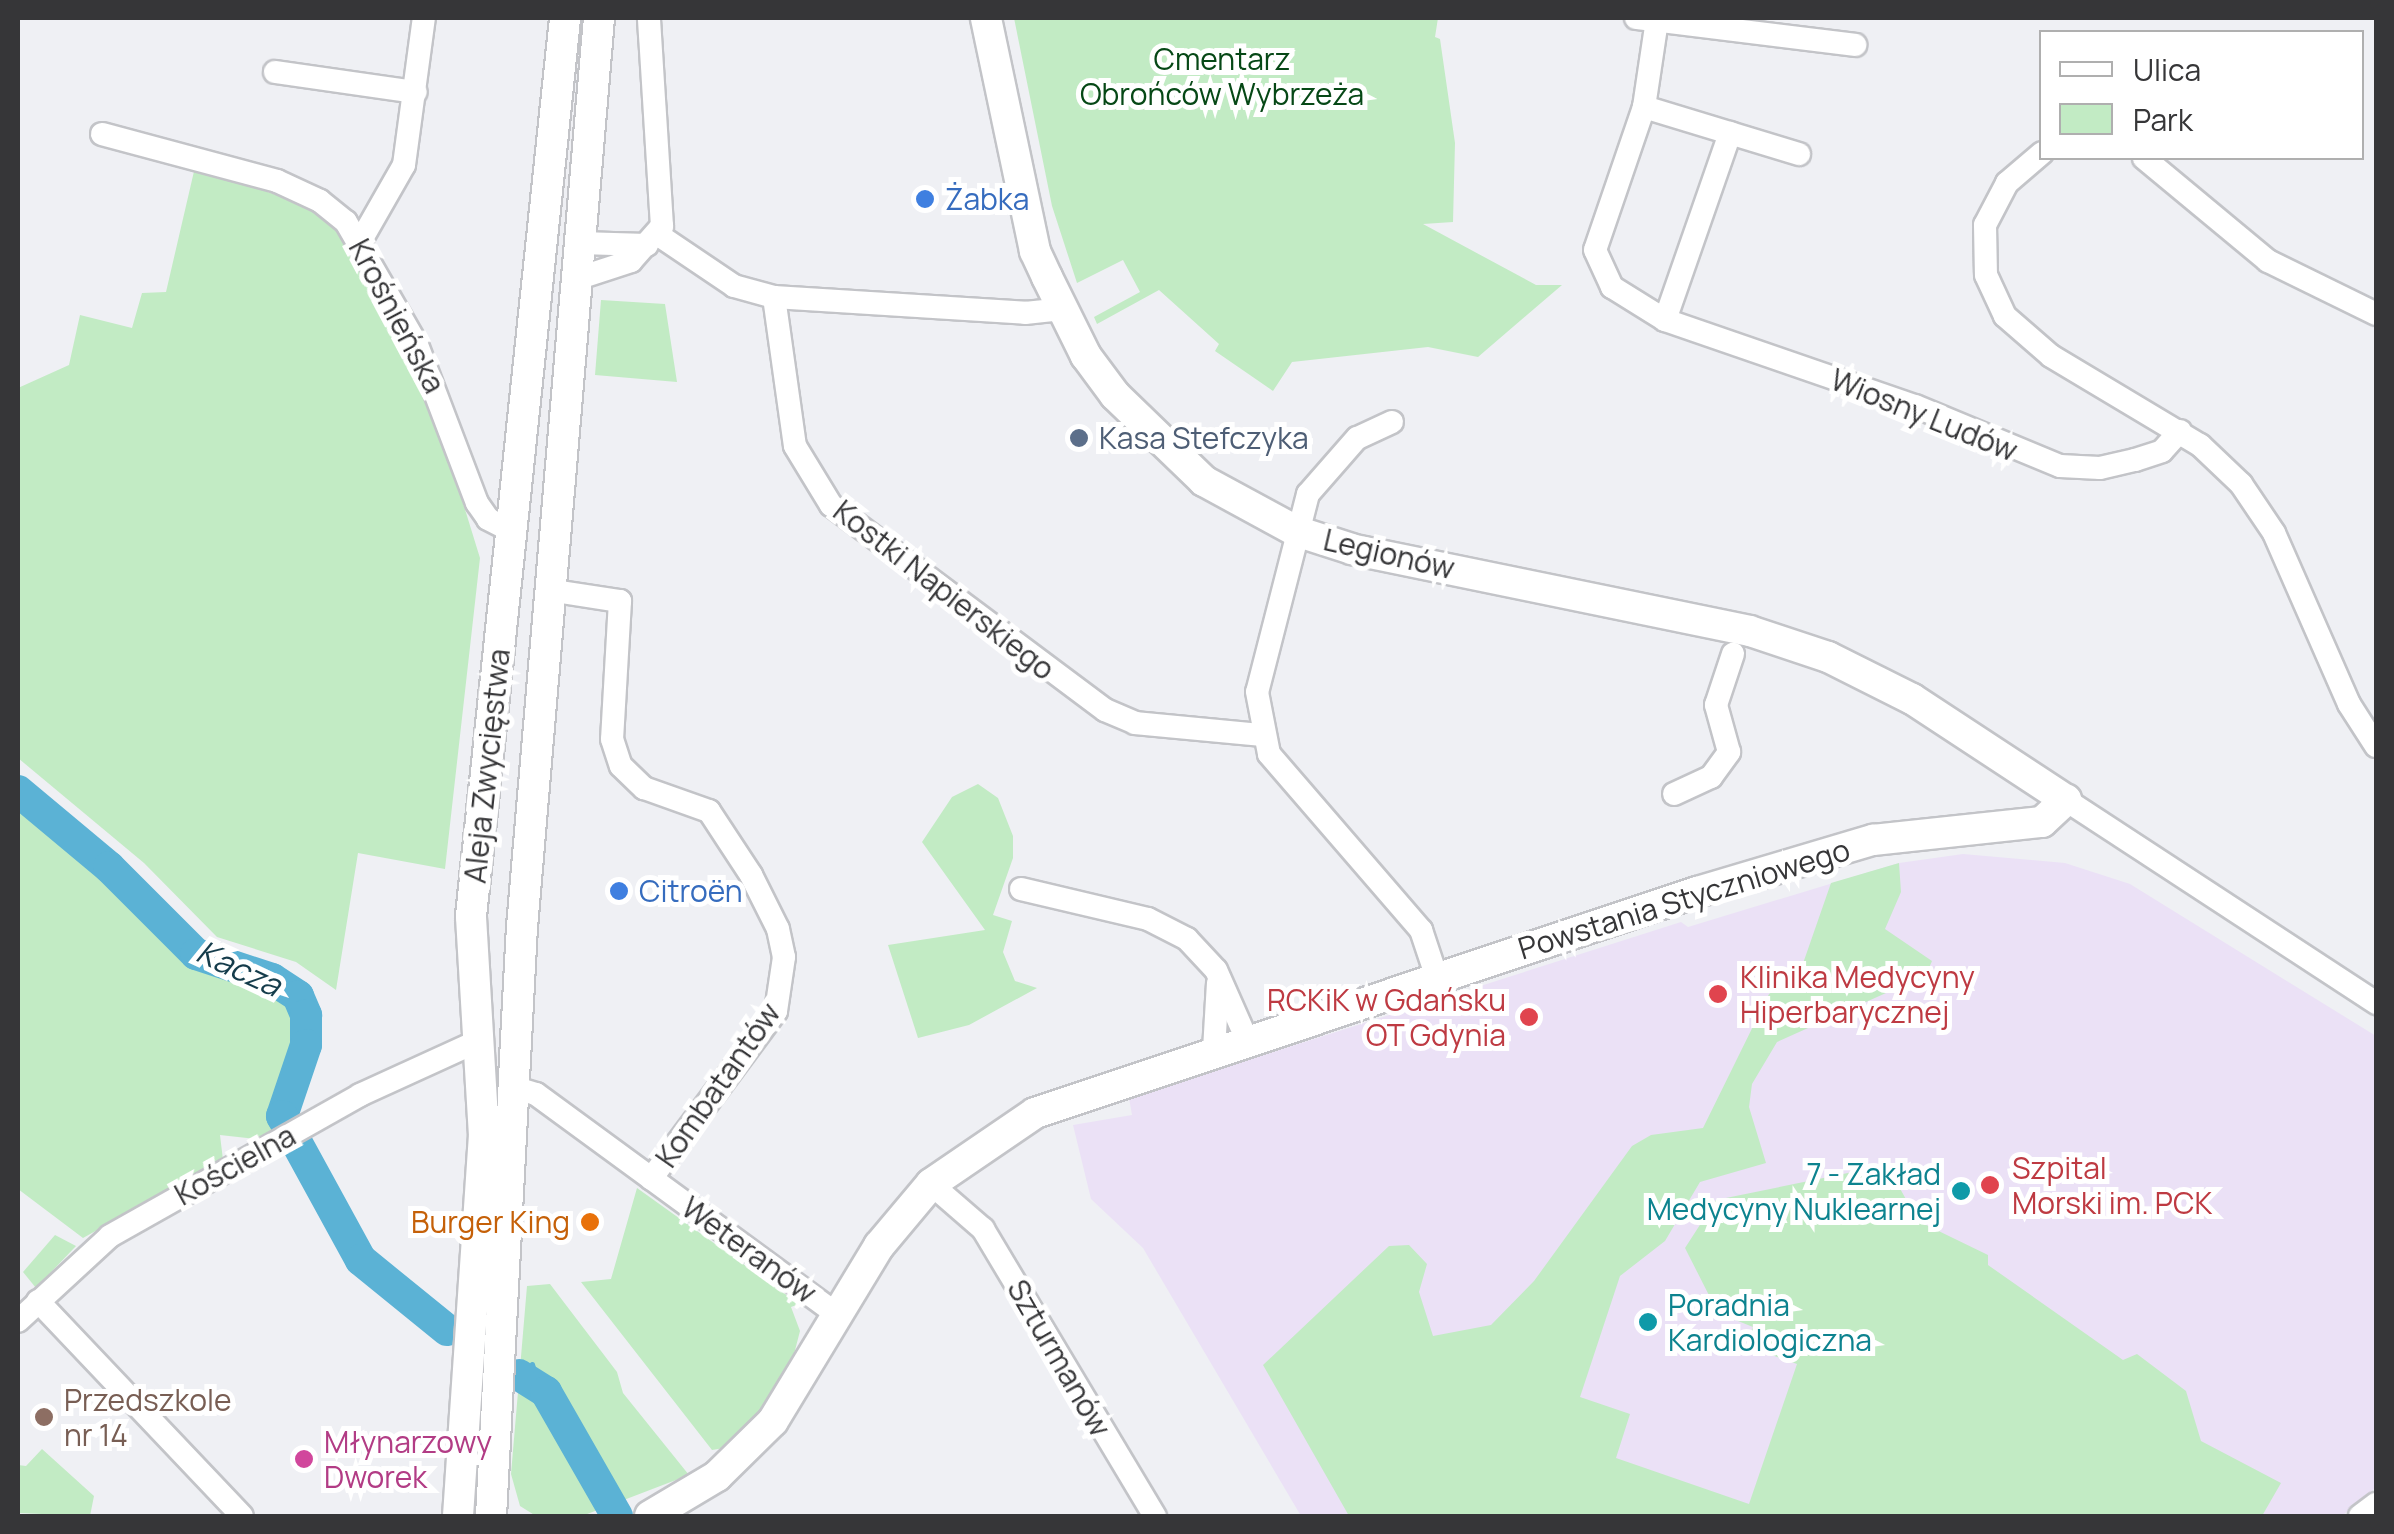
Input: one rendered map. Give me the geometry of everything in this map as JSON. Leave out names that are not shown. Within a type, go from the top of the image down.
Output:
[{"type":"street","points":[[360,242],[396,189],[416,92],[424,18]]},
{"type":"street","name":"Aleja Zwycięstwa","points":[[458,1516],[484,1136],[471,916],[566,18]]},
{"type":"street","name":"Aleja Zwycięstwa","points":[[494,1514],[514,1087],[548,590],[599,18]]},
{"type":"street","points":[[576,279],[616,269],[652,240],[664,217],[649,18]]},
{"type":"street","name":"Legionów","points":[[986,18],[1036,251],[1062,309],[1115,396],[1172,456],[1243,506],[1296,532],[1750,630],[1828,657],[1912,699],[2066,800]]},
{"type":"street","name":"Wiosny Ludów","points":[[1855,45],[1646,19],[1644,107],[1596,250],[1612,286],[1665,320],[1914,406],[2060,466],[2100,468],[2135,460],[2162,452],[2180,431]]},
{"type":"street","points":[[275,72],[416,92]]},
{"type":"street","points":[[1644,107],[1799,154]]},
{"type":"street","points":[[1665,320],[1730,132]]},
{"type":"street","name":"Krośnieńska","points":[[102,134],[277,180],[320,201],[360,242],[430,372],[478,503],[488,519],[512,531]]},
{"type":"street","points":[[2039,157],[2007,184],[1985,225],[1983,257],[1993,294],[2032,343],[2180,431],[2220,462],[2260,508],[2349,704],[2376,746]]},
{"type":"street","points":[[2146,160],[2268,261],[2376,314]]},
{"type":"street","points":[[580,243],[652,240],[734,286],[774,298],[1025,313],[1062,309]]},
{"type":"street","name":"Kostki Napierskiego","points":[[774,298],[795,446],[832,505],[1105,710],[1135,723],[1262,735]]},
{"type":"street","points":[[1392,422],[1372,428],[1331,461],[1308,494],[1261,662],[1262,735],[1278,768],[1421,930],[1438,978]]},
{"type":"street","points":[[506,587],[548,590]]},
{"type":"street","name":"Kombatantów","points":[[548,590],[620,601],[612,740],[621,766],[644,788],[709,811],[778,928],[785,974],[776,1011],[651,1179]]},
{"type":"street","points":[[1674,794],[1711,777],[1728,752],[1716,705],[1733,654]]},
{"type":"street","points":[[2066,800],[2376,1003]]},
{"type":"street","name":"Powstania Styczniowego","points":[[662,1514],[746,1452],[792,1394],[879,1246],[931,1184],[1035,1113],[1214,1050],[1873,840],[2042,822],[2066,800]]},
{"type":"street","points":[[1021,889],[1169,927],[1202,951],[1216,970],[1248,1040]]},
{"type":"street","points":[[1214,1050],[1221,997],[1216,970]]},
{"type":"street","name":"Kościelna","points":[[18,1321],[110,1236],[300,1128],[476,1042]]},
{"type":"street","name":"Weteranów","points":[[514,1087],[536,1094],[837,1314]]},
{"type":"street","name":"Szturmanów","points":[[931,1184],[954,1208],[983,1229],[1155,1516]]},
{"type":"street","name":"Szturmanów","points":[[954,1208],[1137,1516]]},
{"type":"street","points":[[38,1301],[242,1516]]},
{"type":"street","points":[[2360,1516],[2376,1504]]},
{"type":"shaded area","name":"Szpital Morski im. PCK","points":[[1963,854],[2065,863],[2130,884],[2376,1036],[2376,1487],[2342,1516],[1301,1516],[1143,1248],[1091,1199],[1073,1125],[1132,1115],[1129,1098],[1681,922],[1688,927],[1899,863]]},
{"type":"green space","name":"Cmentarz Obrońców Wybrzeża","points":[[1014,18],[1438,18],[1435,37],[1440,39],[1455,143],[1453,222],[1423,224],[1536,285],[1562,285],[1478,357],[1428,347],[1292,362],[1273,391],[1215,351],[1219,344],[1159,290],[1097,324],[1094,317],[1140,292],[1123,260],[1077,283],[1052,206]]},
{"type":"green space","points":[[195,167],[314,208],[344,236],[399,326],[443,438],[480,558],[445,869],[358,853],[336,990],[296,962],[217,937],[144,863],[18,758],[18,388],[69,365],[80,315],[132,328],[142,293],[166,292]]},
{"type":"green space","points":[[601,300],[665,304],[677,382],[595,375]]},
{"type":"green space","points":[[978,784],[998,798],[1013,836],[1013,858],[993,915],[1012,921],[1003,952],[1015,981],[1037,988],[969,1025],[918,1038],[888,945],[985,930],[922,842],[952,797]]},
{"type":"green space","points":[[18,803],[192,957],[294,998],[303,1026],[301,1058],[276,1099],[282,1129],[264,1140],[220,1135],[223,1160],[83,1238],[18,1189]]},
{"type":"green space","points":[[1899,863],[1901,892],[1885,929],[1932,961],[1926,975],[1777,1042],[1752,1084],[1749,1107],[1766,1163],[1700,1182],[1665,1241],[1620,1276],[1580,1397],[1630,1414],[1616,1458],[1749,1504],[1797,1364],[1747,1346],[1753,1327],[1718,1313],[1685,1248],[1716,1200],[1887,1165],[1918,1221],[1988,1255],[1988,1265],[2123,1360],[2137,1354],[2186,1391],[2201,1441],[2281,1483],[2262,1516],[1349,1516],[1263,1365],[1389,1246],[1409,1245],[1427,1264],[1419,1292],[1433,1336],[1491,1325],[1534,1281],[1632,1146],[1651,1135],[1703,1128],[1769,994],[1800,972],[1831,883]]},
{"type":"green space","points":[[637,1188],[799,1304],[791,1307],[800,1331],[793,1358],[765,1405],[724,1448],[712,1450],[581,1282],[611,1279]]},
{"type":"green space","points":[[55,1235],[76,1246],[36,1288],[23,1272]]},
{"type":"green space","points":[[550,1284],[617,1372],[623,1393],[689,1475],[582,1516],[536,1516],[520,1506],[511,1474],[527,1286]]},
{"type":"green space","points":[[42,1449],[94,1496],[90,1516],[18,1513],[18,1465],[26,1466]]},
{"type":"waterway","name":"Kacza","points":[[18,791],[109,867],[196,954],[272,979],[298,996],[306,1015],[306,1045],[282,1116],[361,1260],[447,1330]]},
{"type":"waterway","points":[[532,1364],[538,1387]]},
{"type":"waterway","name":"Kacza","points":[[519,1375],[546,1392],[617,1516]]},
{"type":"place","name":"Żabka","points":[[925,199]]},
{"type":"place","name":"Kasa Stefczyka","points":[[1079,438]]},
{"type":"place","name":"Citroën","points":[[619,891]]},
{"type":"place","name":"Klinika Medycyny Hiperbarycznej","points":[[1718,994]]},
{"type":"place","name":"RCKiK w Gdańsku OT Gdynia","points":[[1529,1017]]},
{"type":"place","name":"Szpital Morski im. PCK","points":[[1990,1185]]},
{"type":"place","name":"7 - Zakład Medycyny Nuklearnej","points":[[1961,1191]]},
{"type":"place","name":"Burger King","points":[[590,1222]]},
{"type":"place","name":"Poradnia Kardiologiczna","points":[[1648,1322]]},
{"type":"place","name":"Przedszkole nr 14","points":[[44,1417]]},
{"type":"place","name":"Młynarzowy Dworek","points":[[304,1459]]}]
